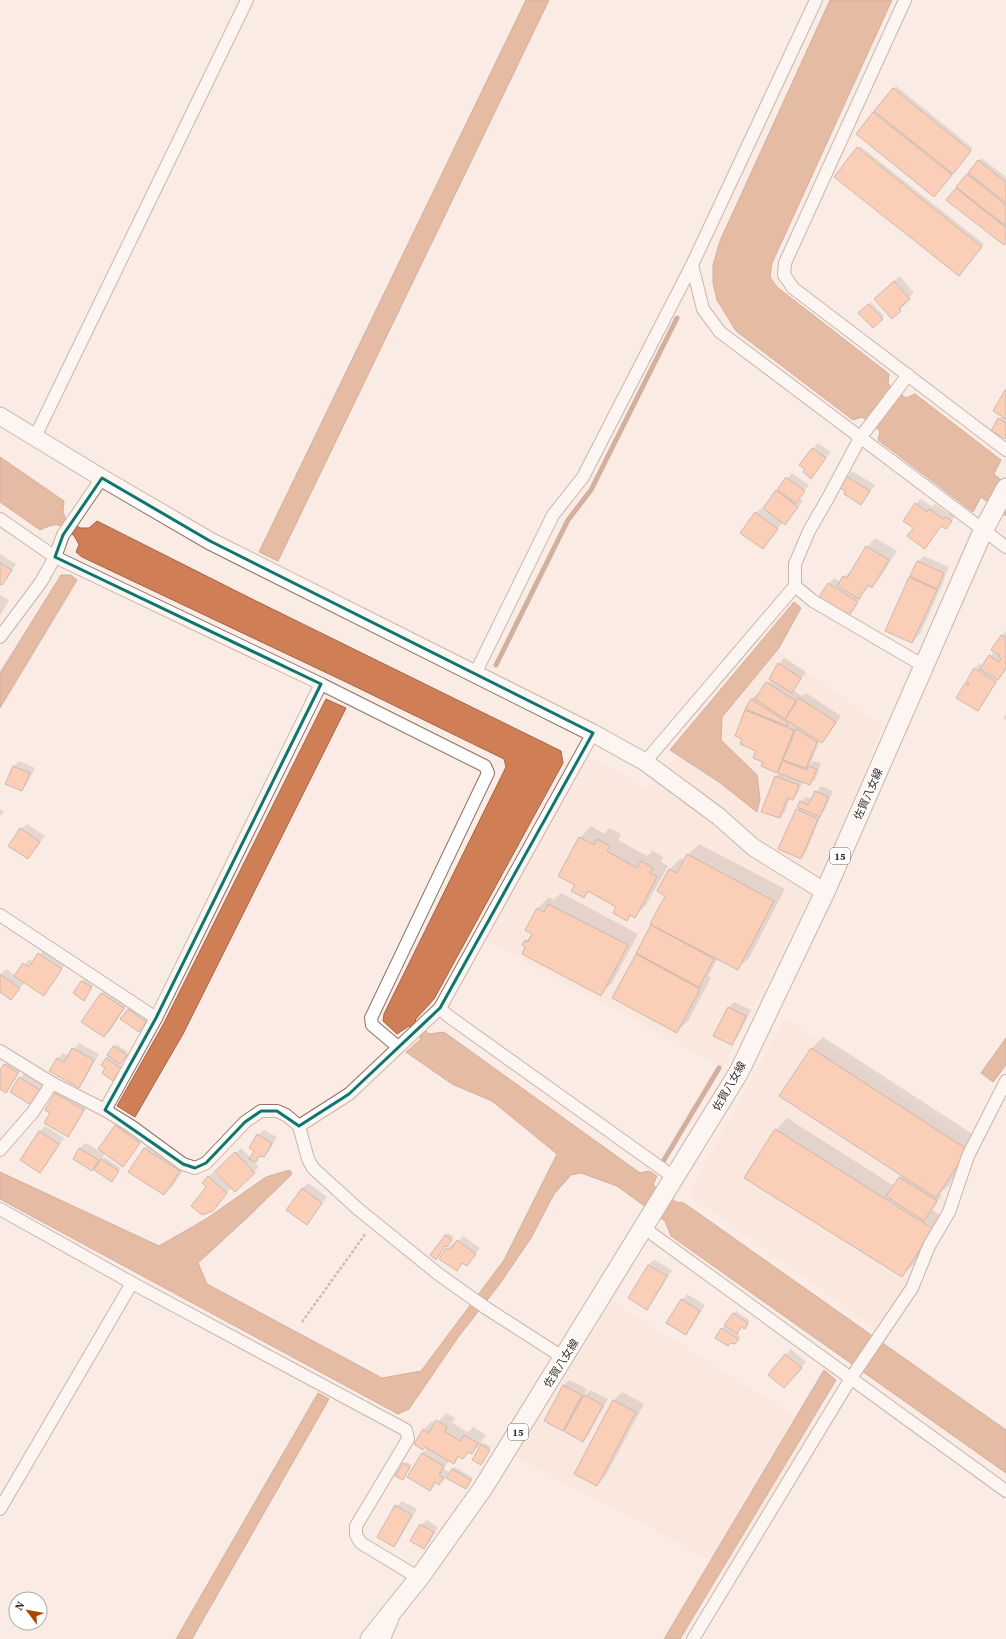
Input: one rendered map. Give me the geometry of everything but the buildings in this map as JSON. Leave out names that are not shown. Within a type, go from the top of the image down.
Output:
[{"type":"main road","name":"佐賀八女線","points":[[370,1639],[419,1578],[483,1488],[739,1072],[825,892],[983,531],[1006,488]]},
{"type":"street","points":[[35,436],[247,0]]},
{"type":"street","points":[[475,674],[553,515],[583,477],[692,265],[816,0]]},
{"type":"street","points":[[905,0],[785,263],[784,274],[793,288],[1006,450]]},
{"type":"street","points":[[692,265],[703,309],[720,332],[1006,547]]},
{"type":"street","points":[[644,762],[795,586],[795,564],[809,531],[860,438],[908,375]]},
{"type":"street","points":[[0,416],[210,541],[592,733],[644,762],[718,816],[753,847],[825,892]]},
{"type":"street","points":[[0,637],[41,582],[55,557],[63,535],[102,478]]},
{"type":"street","points":[[0,519],[55,557],[321,684],[485,766],[488,773],[371,1018],[372,1025],[398,1047]]},
{"type":"street","points":[[795,586],[813,601],[924,666]]},
{"type":"street","points":[[105,1110],[156,1018],[321,684]]},
{"type":"street","points":[[299,1126],[349,1094],[440,1008],[592,733]]},
{"type":"street","points":[[0,916],[156,1018]]},
{"type":"street","points":[[440,1008],[671,1184]]},
{"type":"street","points":[[0,1051],[52,1083],[105,1110],[131,1126],[183,1164],[195,1168],[206,1163],[245,1122],[261,1111],[277,1111],[286,1115],[299,1126],[308,1159],[313,1168],[358,1209],[437,1273],[486,1308],[564,1358]]},
{"type":"street","points":[[693,1639],[851,1378],[912,1288],[929,1246],[949,1212],[968,1156],[1006,1081]]},
{"type":"street","points":[[0,1150],[33,1112],[52,1083]]},
{"type":"street","points":[[0,1209],[132,1283],[406,1430],[408,1439],[356,1526],[356,1535],[361,1543],[419,1578]]},
{"type":"street","points":[[648,1222],[851,1378],[1006,1491]]},
{"type":"street","points":[[0,1509],[132,1283]]},
{"type":"street","points":[[384,1639],[397,1607]]},
{"type":"path","points":[[302,1322],[374,1222]]},
{"type":"highlighted area","points":[[102,478],[210,541],[593,733],[440,1008],[349,1094],[299,1126],[277,1111],[261,1111],[245,1122],[206,1163],[195,1168],[183,1164],[105,1110],[156,1018],[321,684],[55,557],[63,535]]},
{"type":"shaded area","points":[[526,0],[549,0],[278,561],[259,552]]},
{"type":"shaded area","points":[[830,0],[892,0],[772,263],[770,277],[777,287],[889,374],[888,384],[906,398],[915,394],[1001,460],[994,474],[1006,484],[1006,516],[981,497],[973,512],[878,440],[880,431],[862,417],[853,420],[736,331],[717,300],[713,283],[713,265],[720,241]]},
{"type":"shaded area","points":[[0,457],[64,501],[63,511],[65,518],[80,528],[89,528],[97,521],[561,751],[563,763],[434,999],[415,1020],[429,1034],[444,1032],[640,1173],[649,1171],[657,1176],[653,1185],[676,1202],[684,1203],[1006,1430],[1006,1473],[671,1236],[665,1221],[617,1186],[581,1173],[571,1175],[554,1194],[531,1238],[499,1285],[459,1336],[409,1409],[398,1414],[0,1199],[0,1172],[159,1246],[206,1219],[266,1177],[290,1170],[292,1174],[198,1263],[207,1284],[382,1378],[421,1371],[504,1260],[557,1154],[492,1101],[452,1084],[406,1052],[421,1039],[409,1026],[397,1034],[383,1021],[384,1014],[506,767],[504,759],[346,682],[82,557],[76,552],[79,545],[69,530],[62,526],[53,525],[40,530],[0,502]]},
{"type":"shaded area","points":[[61,575],[71,575],[77,580],[0,708],[0,673]]},
{"type":"shaded area","points":[[794,602],[801,608],[779,648],[722,717],[721,740],[757,775],[760,799],[757,812],[719,782],[670,750]]},
{"type":"shaded area","points":[[771,646],[883,726],[825,867],[723,1067],[484,940],[587,754],[647,789]]},
{"type":"shaded area","points":[[326,699],[346,708],[183,1034],[135,1117],[117,1106],[164,1023]]},
{"type":"shaded area","points":[[785,1018],[980,1149],[922,1282],[886,1336],[689,1194]]},
{"type":"shaded area","points":[[1006,1038],[1006,1065],[993,1082],[981,1073]]},
{"type":"shaded area","points":[[612,1301],[823,1434],[737,1574],[516,1457]]},
{"type":"shaded area","points":[[824,1370],[836,1380],[680,1639],[664,1639]]},
{"type":"shaded area","points":[[318,1393],[329,1399],[192,1639],[176,1639]]},
{"type":"waterway","points":[[496,665],[568,520],[591,490],[677,318]]},
{"type":"waterway","points":[[664,1160],[719,1068]]}]
